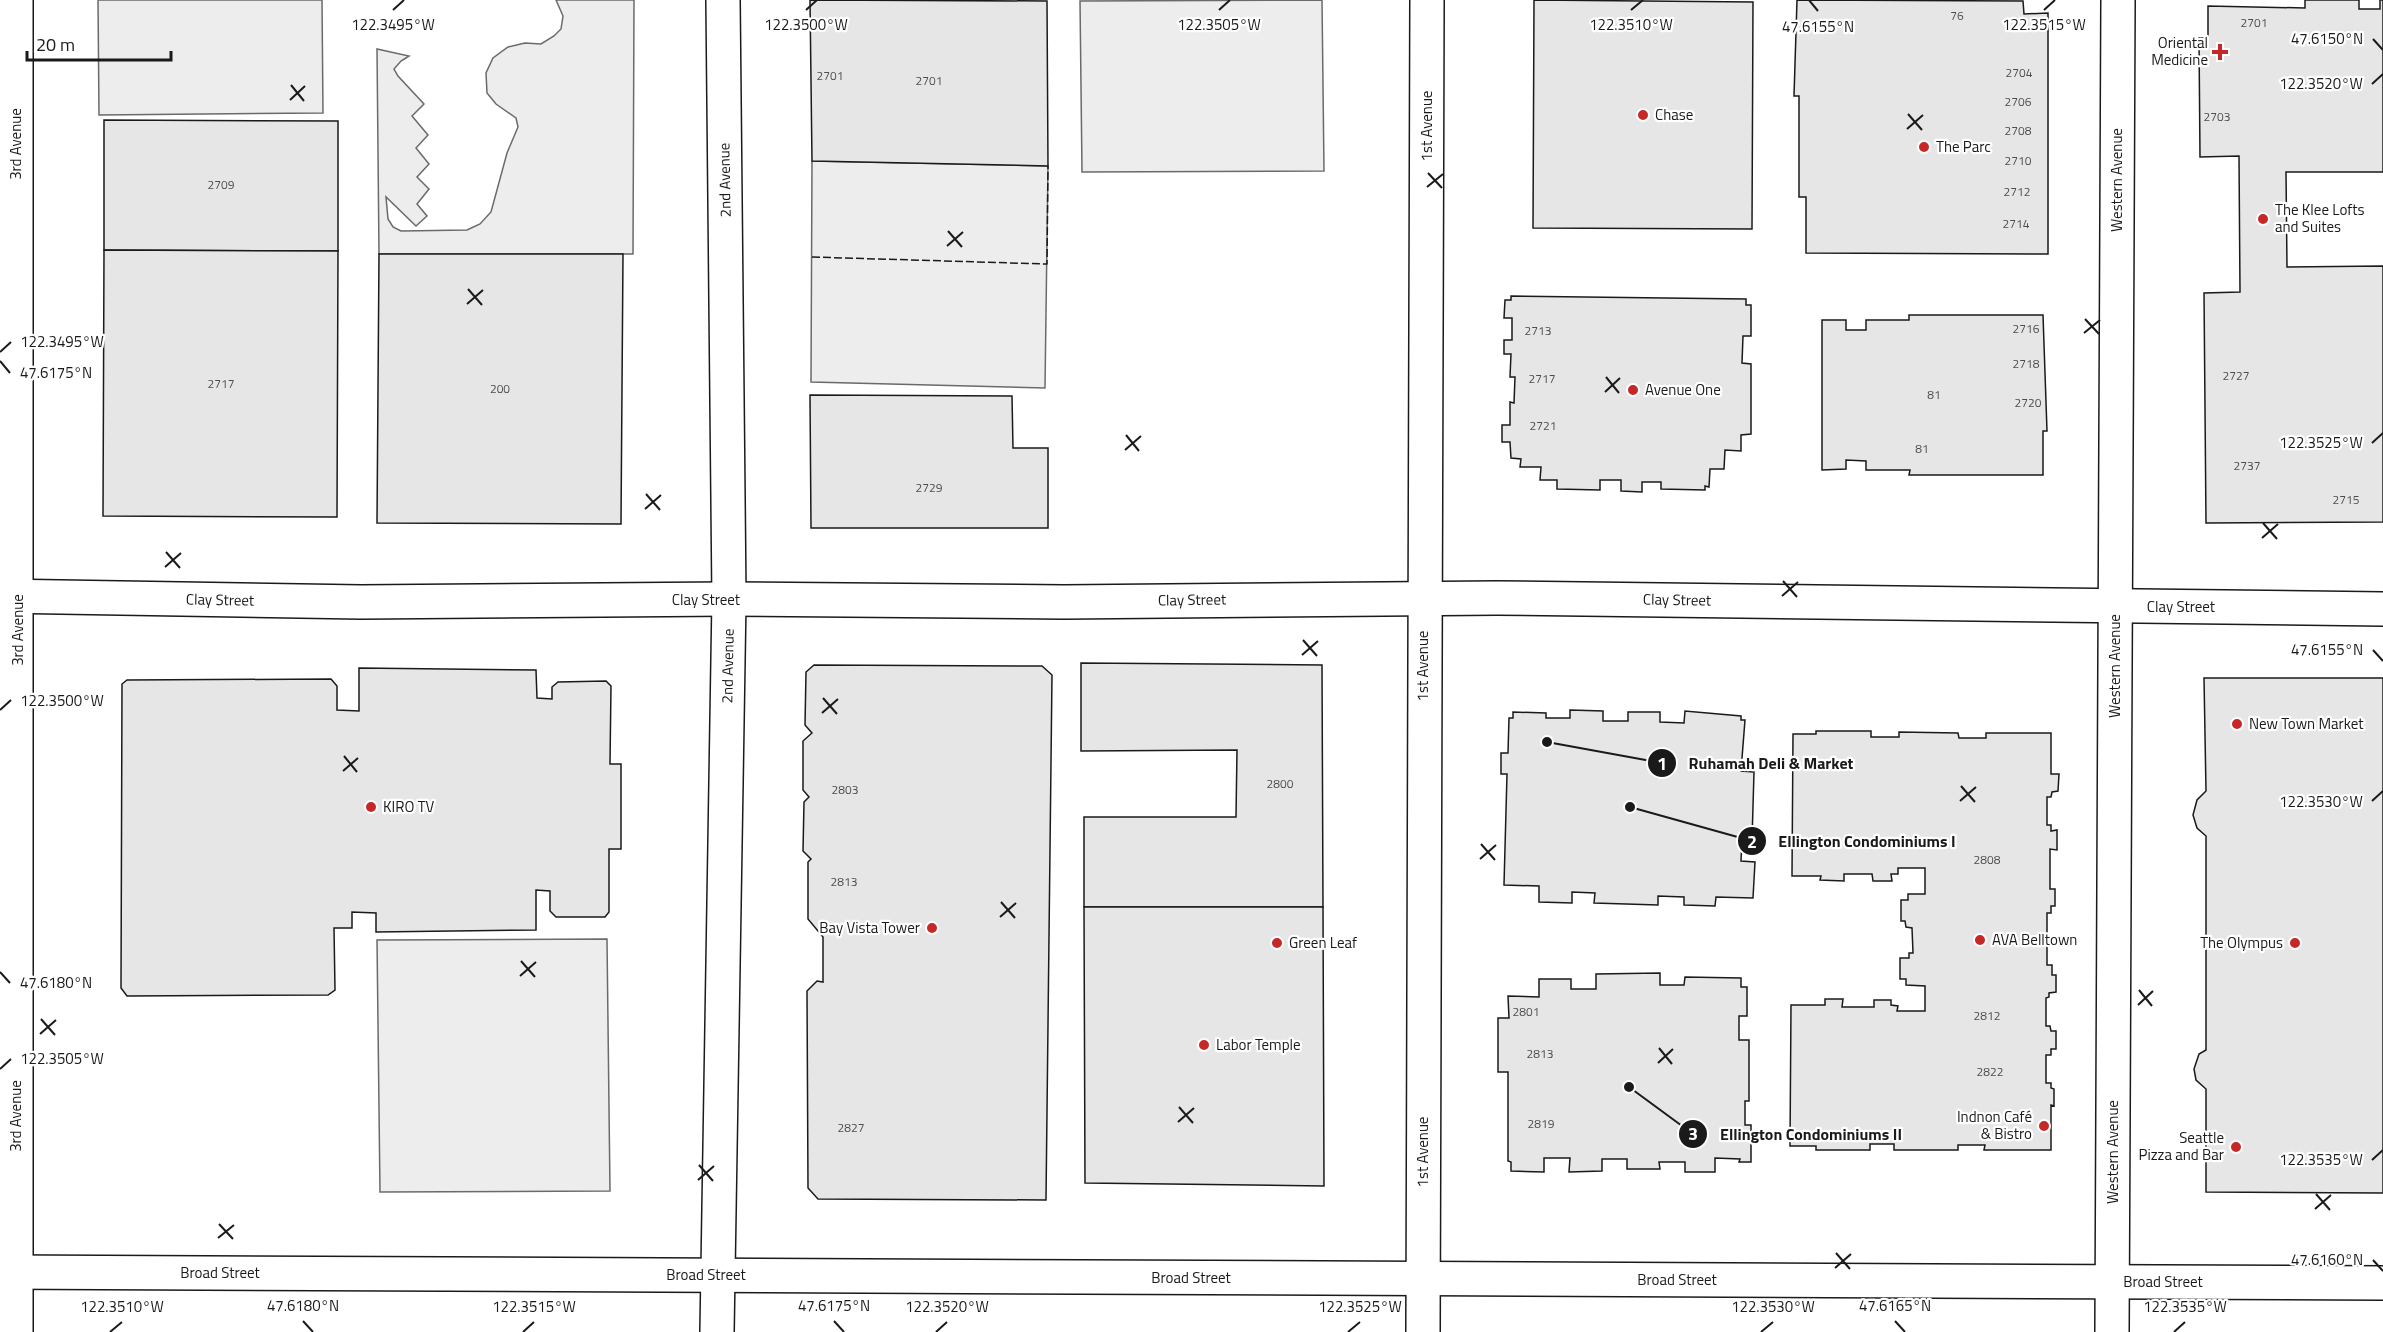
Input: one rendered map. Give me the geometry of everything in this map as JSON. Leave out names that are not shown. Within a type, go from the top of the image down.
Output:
[{"type":"main road","name":"3rd Avenue","points":[[16,0],[9,596],[8,1272],[16,1332]]},
{"type":"main road","name":"2nd Avenue","points":[[717,1332],[729,599],[723,0]]},
{"type":"main road","name":"1st Avenue","points":[[1423,1332],[1427,0]]},
{"type":"main road","name":"Western Avenue","points":[[2112,1332],[2118,0]]},
{"type":"main road","name":"Clay Street","points":[[9,596],[361,602],[729,599],[1064,602],[1424,598],[2383,609]]},
{"type":"main road","name":"Broad Street","points":[[8,1272],[2383,1283]]},
{"type":"shaded area","points":[[98,0],[322,0],[323,113],[99,115]]},
{"type":"shaded area","points":[[556,0],[634,0],[633,254],[379,254],[377,49],[409,56],[394,69],[424,104],[412,116],[428,135],[416,148],[429,164],[417,177],[429,189],[417,204],[427,216],[416,226],[386,197],[388,219],[393,227],[401,231],[467,230],[480,224],[491,212],[507,153],[518,127],[516,118],[496,104],[487,93],[486,73],[493,58],[508,47],[525,43],[541,44],[561,29],[563,16]]},
{"type":"shaded area","points":[[1322,0],[1324,171],[1082,172],[1080,1]]},
{"type":"shaded area","points":[[812,161],[1048,166],[1045,388],[811,382]]},
{"type":"shaded area","points":[[607,939],[610,1191],[380,1192],[377,940]]},
{"type":"building","points":[[810,0],[1047,1],[1048,166],[812,161]]},
{"type":"building","name":"Chase","points":[[1534,0],[1753,2],[1752,229],[1533,228]]},
{"type":"building","name":"The Parc","points":[[1797,0],[2023,1],[2024,14],[2048,13],[2048,254],[1806,253],[1806,197],[1799,197],[1799,96],[1794,96]]},
{"type":"building","name":"The Klee Lofts and Suites","points":[[2305,0],[2359,0],[2359,9],[2380,9],[2380,0],[2383,0],[2383,172],[2286,172],[2287,267],[2383,266],[2383,522],[2206,523],[2204,293],[2240,292],[2239,156],[2200,157],[2199,38],[2208,38],[2208,6],[2305,8]]},
{"type":"building","points":[[104,120],[338,121],[338,251],[104,250]]},
{"type":"building","points":[[104,250],[338,251],[337,517],[103,516]]},
{"type":"building","points":[[379,254],[623,254],[621,524],[377,523]]},
{"type":"building","name":"Avenue One","points":[[1511,296],[1746,299],[1746,305],[1751,305],[1751,336],[1743,336],[1742,363],[1751,364],[1751,434],[1741,435],[1741,451],[1725,450],[1724,469],[1710,469],[1709,487],[1705,486],[1705,490],[1661,489],[1661,482],[1642,482],[1642,492],[1621,491],[1621,480],[1600,480],[1600,490],[1557,489],[1557,480],[1540,480],[1541,467],[1520,467],[1521,459],[1511,458],[1510,442],[1502,442],[1502,425],[1510,425],[1510,402],[1514,403],[1515,377],[1510,377],[1511,354],[1504,354],[1504,340],[1512,340],[1512,318],[1504,318],[1505,300],[1511,300]]},
{"type":"building","points":[[1909,315],[2043,315],[2047,431],[2043,431],[2043,475],[1909,475],[1910,470],[1866,470],[1866,461],[1846,460],[1846,469],[1822,470],[1822,320],[1846,320],[1846,330],[1866,330],[1866,320],[1909,320]]},
{"type":"building","points":[[810,395],[1012,396],[1013,448],[1048,448],[1048,528],[811,528]]},
{"type":"building","points":[[1081,663],[1322,665],[1323,907],[1084,907],[1084,817],[1236,817],[1237,750],[1081,751]]},
{"type":"building","name":"Bay Vista Tower","points":[[814,665],[1042,666],[1052,675],[1046,1200],[818,1199],[808,1188],[807,991],[817,981],[823,982],[823,937],[808,919],[808,862],[811,859],[803,851],[804,802],[809,797],[803,790],[803,741],[812,733],[805,725],[806,672]]},
{"type":"building","name":"KIRO TV","points":[[359,668],[536,670],[537,698],[552,699],[552,687],[558,682],[606,681],[611,686],[610,764],[621,764],[621,849],[609,849],[609,912],[605,917],[556,917],[550,911],[550,891],[536,890],[536,930],[376,932],[376,913],[352,912],[352,928],[334,928],[335,990],[328,995],[127,996],[121,988],[122,684],[127,680],[331,679],[337,686],[337,710],[359,711]]},
{"type":"building","name":"The Olympus","points":[[2204,678],[2383,678],[2383,1193],[2206,1192],[2206,1089],[2196,1080],[2194,1069],[2199,1054],[2206,1050],[2206,836],[2197,828],[2193,815],[2197,800],[2206,791]]},
{"type":"building","points":[[1570,710],[1603,711],[1603,721],[1628,721],[1628,712],[1660,712],[1660,722],[1684,723],[1685,711],[1741,716],[1741,720],[1745,720],[1741,771],[1754,772],[1752,841],[1742,840],[1741,861],[1755,862],[1753,898],[1716,897],[1715,906],[1684,905],[1684,897],[1658,896],[1658,905],[1594,903],[1595,893],[1572,892],[1572,903],[1539,902],[1539,886],[1504,885],[1507,774],[1501,774],[1501,753],[1508,753],[1509,718],[1513,718],[1513,712],[1546,713],[1546,718],[1570,718]]},
{"type":"building","name":"AVA Belltown","points":[[1816,731],[1871,731],[1871,737],[1899,737],[1899,732],[1958,733],[1959,738],[1986,738],[1986,733],[2051,733],[2051,774],[2059,774],[2058,791],[2052,792],[2051,797],[2047,797],[2047,825],[2051,825],[2051,831],[2057,830],[2057,850],[2050,849],[2050,889],[2055,889],[2055,906],[2051,906],[2051,913],[2047,913],[2047,965],[2052,965],[2052,975],[2056,975],[2056,992],[2049,993],[2049,997],[2046,998],[2046,1026],[2050,1026],[2051,1031],[2056,1031],[2056,1049],[2051,1049],[2051,1055],[2046,1055],[2046,1083],[2051,1083],[2051,1088],[2054,1089],[2054,1106],[2051,1105],[2051,1150],[1984,1150],[1985,1145],[1958,1145],[1958,1150],[1894,1150],[1894,1144],[1870,1144],[1870,1150],[1816,1150],[1816,1146],[1790,1146],[1791,1005],[1825,1005],[1825,999],[1843,999],[1842,1007],[1874,1007],[1874,1000],[1891,1000],[1891,1005],[1898,1006],[1897,1011],[1925,1011],[1925,986],[1906,985],[1906,979],[1900,979],[1900,958],[1909,958],[1909,953],[1913,953],[1912,928],[1906,927],[1905,921],[1901,921],[1901,900],[1908,900],[1908,894],[1925,894],[1925,868],[1898,868],[1898,874],[1891,874],[1892,881],[1873,881],[1872,874],[1844,874],[1844,881],[1820,880],[1821,876],[1792,876],[1793,734],[1816,734]]},
{"type":"building","name":"Labor Temple","points":[[1084,907],[1323,907],[1324,1186],[1085,1183]]},
{"type":"building","points":[[1660,973],[1660,985],[1684,985],[1685,977],[1741,978],[1741,987],[1747,987],[1747,1016],[1739,1016],[1739,1040],[1749,1040],[1749,1101],[1745,1101],[1745,1125],[1751,1125],[1751,1162],[1715,1158],[1715,1172],[1685,1172],[1685,1162],[1659,1162],[1660,1169],[1627,1169],[1627,1159],[1602,1159],[1602,1171],[1569,1172],[1570,1158],[1544,1158],[1544,1172],[1511,1171],[1511,1162],[1508,1161],[1508,1072],[1498,1072],[1498,1018],[1509,1018],[1508,996],[1539,997],[1539,979],[1571,979],[1571,989],[1596,989],[1596,974]]},
{"type":"fence","points":[[812,257],[1047,264],[1048,166]]},
{"type":"place","name":"Oriental Medicine","points":[[2220,52]]},
{"type":"place","name":"Chase","points":[[1643,115]]},
{"type":"place","name":"The Parc","points":[[1924,147]]},
{"type":"place","name":"The Klee Lofts and Suites","points":[[2263,219]]},
{"type":"place","name":"Avenue One","points":[[1633,390]]},
{"type":"place","name":"New Town Market","points":[[2237,724]]},
{"type":"place","name":"Ruhamah Deli & Market","points":[[1547,742]]},
{"type":"place","name":"KIRO TV","points":[[371,807]]},
{"type":"place","name":"Ellington Condominiums I","points":[[1630,807]]},
{"type":"place","name":"Bay Vista Tower","points":[[932,928]]},
{"type":"place","name":"AVA Belltown","points":[[1980,940]]},
{"type":"place","name":"Green Leaf","points":[[1277,943]]},
{"type":"place","name":"The Olympus","points":[[2295,943]]},
{"type":"place","name":"Labor Temple","points":[[1204,1045]]},
{"type":"place","name":"Ellington Condominiums II","points":[[1629,1087]]},
{"type":"place","name":"Indnon Café & Bistro","points":[[2044,1126]]},
{"type":"place","name":"Seattle Pizza and Bar","points":[[2236,1147]]}]
